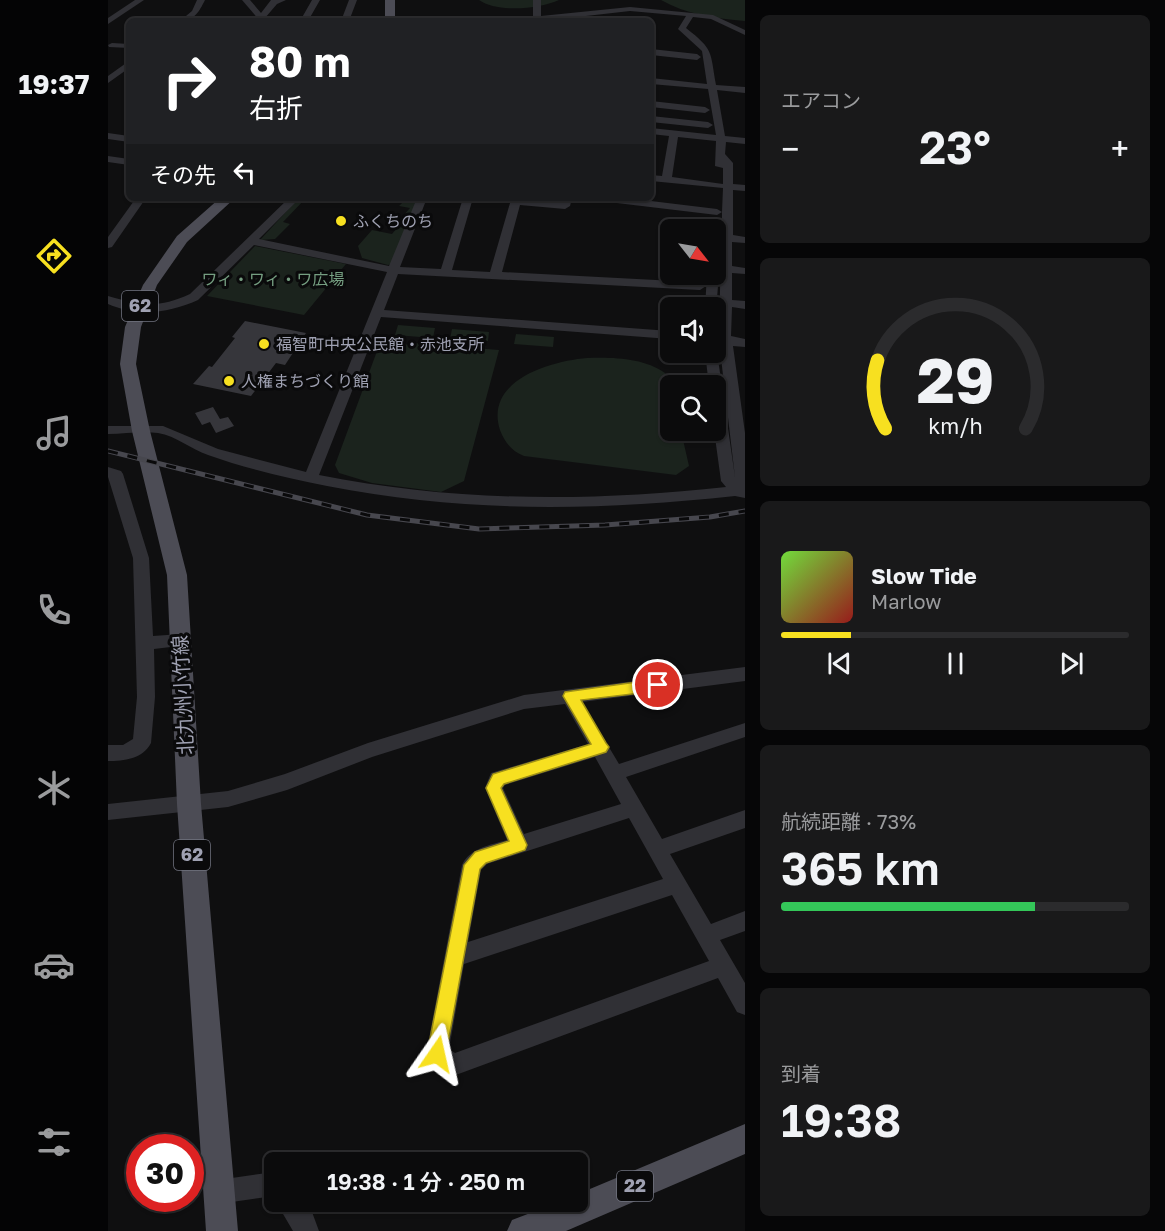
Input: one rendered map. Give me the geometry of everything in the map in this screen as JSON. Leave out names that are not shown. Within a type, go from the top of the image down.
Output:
[{"type":"main road","points":[[390,0],[390,18]]},
{"type":"main road","name":"北九州小竹線","points":[[222,1231],[189,804],[177,575],[128,364],[133,327],[150,285],[175,247],[225,201]]},
{"type":"main road","name":"22","points":[[524,1231],[574,1212],[743,1135]]},
{"type":"street","points":[[110,20],[140,0]]},
{"type":"street","points":[[188,18],[195,12],[201,0]]},
{"type":"street","points":[[246,0],[262,18]]},
{"type":"street","points":[[306,18],[315,0]]},
{"type":"street","points":[[346,18],[353,0]]},
{"type":"street","points":[[537,0],[537,18],[565,11],[588,17],[630,9],[713,17],[745,33]]},
{"type":"street","points":[[585,0],[588,17]]},
{"type":"street","points":[[264,18],[277,1]]},
{"type":"street","points":[[691,14],[682,29],[703,46],[716,138],[721,155],[728,163],[720,219]]},
{"type":"street","points":[[112,45],[126,46]]},
{"type":"street","points":[[698,101],[707,86],[696,47],[703,46]]},
{"type":"street","points":[[654,52],[697,57]]},
{"type":"street","points":[[108,68],[126,68]]},
{"type":"street","points":[[108,80],[126,69]]},
{"type":"street","points":[[654,81],[745,90]]},
{"type":"street","points":[[654,91],[698,101]]},
{"type":"street","points":[[654,104],[698,101]]},
{"type":"street","points":[[698,101],[716,138]]},
{"type":"street","points":[[654,119],[708,125]]},
{"type":"street","points":[[654,131],[745,141]]},
{"type":"street","points":[[667,180],[674,133]]},
{"type":"street","points":[[108,136],[126,139]]},
{"type":"street","points":[[108,159],[126,162]]},
{"type":"street","points":[[654,178],[745,188]]},
{"type":"street","points":[[717,219],[724,186]]},
{"type":"street","points":[[108,244],[139,201]]},
{"type":"street","points":[[108,286],[109,300],[139,309],[173,306],[194,297],[292,201]]},
{"type":"street","points":[[311,477],[421,201]]},
{"type":"street","points":[[446,272],[467,201]]},
{"type":"street","points":[[495,275],[516,201]]},
{"type":"street","points":[[529,201],[560,206],[565,206],[566,201]]},
{"type":"street","points":[[625,201],[717,212]]},
{"type":"street","points":[[726,241],[745,240]]},
{"type":"street","points":[[253,241],[394,270],[660,284]]},
{"type":"street","points":[[726,272],[745,271]]},
{"type":"street","points":[[681,285],[700,285]]},
{"type":"street","points":[[726,303],[745,305]]},
{"type":"street","points":[[376,313],[660,334]]},
{"type":"street","points":[[726,340],[745,343]]},
{"type":"street","points":[[726,349],[730,385],[742,434],[742,492]]},
{"type":"street","points":[[712,363],[728,481],[742,492]]},
{"type":"street","points":[[730,385],[745,387]]},
{"type":"street","points":[[108,430],[144,437],[163,430],[220,455],[311,477],[414,497],[490,504],[581,504],[742,492]]},
{"type":"street","points":[[108,472],[116,474],[141,558],[146,697],[142,743],[126,753],[108,753]]},
{"type":"street","points":[[145,643],[181,640]]},
{"type":"street","points":[[108,812],[228,799],[287,782],[368,751],[524,702],[745,674]]},
{"type":"street","points":[[570,696],[616,772],[678,884],[734,975],[745,1004]]},
{"type":"street","points":[[616,772],[745,730]]},
{"type":"street","points":[[519,845],[494,788],[498,779],[601,747]]},
{"type":"street","points":[[634,808],[481,857],[472,865],[437,1054],[453,1065],[734,975]]},
{"type":"street","points":[[658,849],[745,819]]},
{"type":"street","points":[[455,957],[678,884]]},
{"type":"street","points":[[708,935],[745,921]]},
{"type":"street","points":[[218,1192],[264,1185]]},
{"type":"street","points":[[296,1212],[303,1221],[306,1231]]},
{"type":"green space","points":[[479,0],[559,0],[541,6],[507,8],[496,7]]},
{"type":"green space","points":[[661,0],[745,0],[745,21],[702,15],[680,9]]},
{"type":"green space","points":[[296,201],[303,201],[283,222],[290,224],[275,239],[260,240]]},
{"type":"green space","points":[[404,201],[417,201],[392,264],[362,258],[358,246],[372,230],[392,234],[406,217],[403,216],[410,208],[399,206]]},
{"type":"green space","name":"ワィ・ワィ・ワ広場","points":[[255,246],[346,264],[304,315],[207,296]]},
{"type":"green space","points":[[398,325],[435,328],[433,338],[395,335]]},
{"type":"green space","points":[[452,329],[489,332],[488,341],[450,339]]},
{"type":"green space","points":[[516,334],[554,337],[553,347],[514,344]]},
{"type":"green space","points":[[380,343],[413,345],[414,343],[499,350],[464,481],[441,492],[372,483],[339,473],[335,465]]},
{"type":"green space","points":[[618,358],[648,364],[665,373],[666,375],[660,375],[660,441],[683,441],[689,466],[676,475],[524,456],[509,446],[500,430],[498,413],[502,398],[511,386],[524,376],[556,363]]},
{"type":"building","points":[[245,321],[306,333],[285,365],[276,363],[251,396],[193,384],[209,366],[212,367]]},
{"type":"building","points":[[213,407],[220,419],[228,417],[234,426],[216,433],[210,422],[202,425],[195,413]]},
{"type":"railway","points":[[108,451],[367,515],[479,529],[605,525],[710,517],[745,511]]},
{"type":"place","name":"ふくちのち","points":[[341,221]]},
{"type":"place","name":"福智町中央公民館・赤池支所","points":[[264,344]]},
{"type":"place","name":"人権まちづくり館","points":[[229,381]]},
{"type":"route","points":[[437,1054],[472,865],[481,857],[519,845],[494,788],[498,779],[601,747],[570,696],[658,685]]}]
